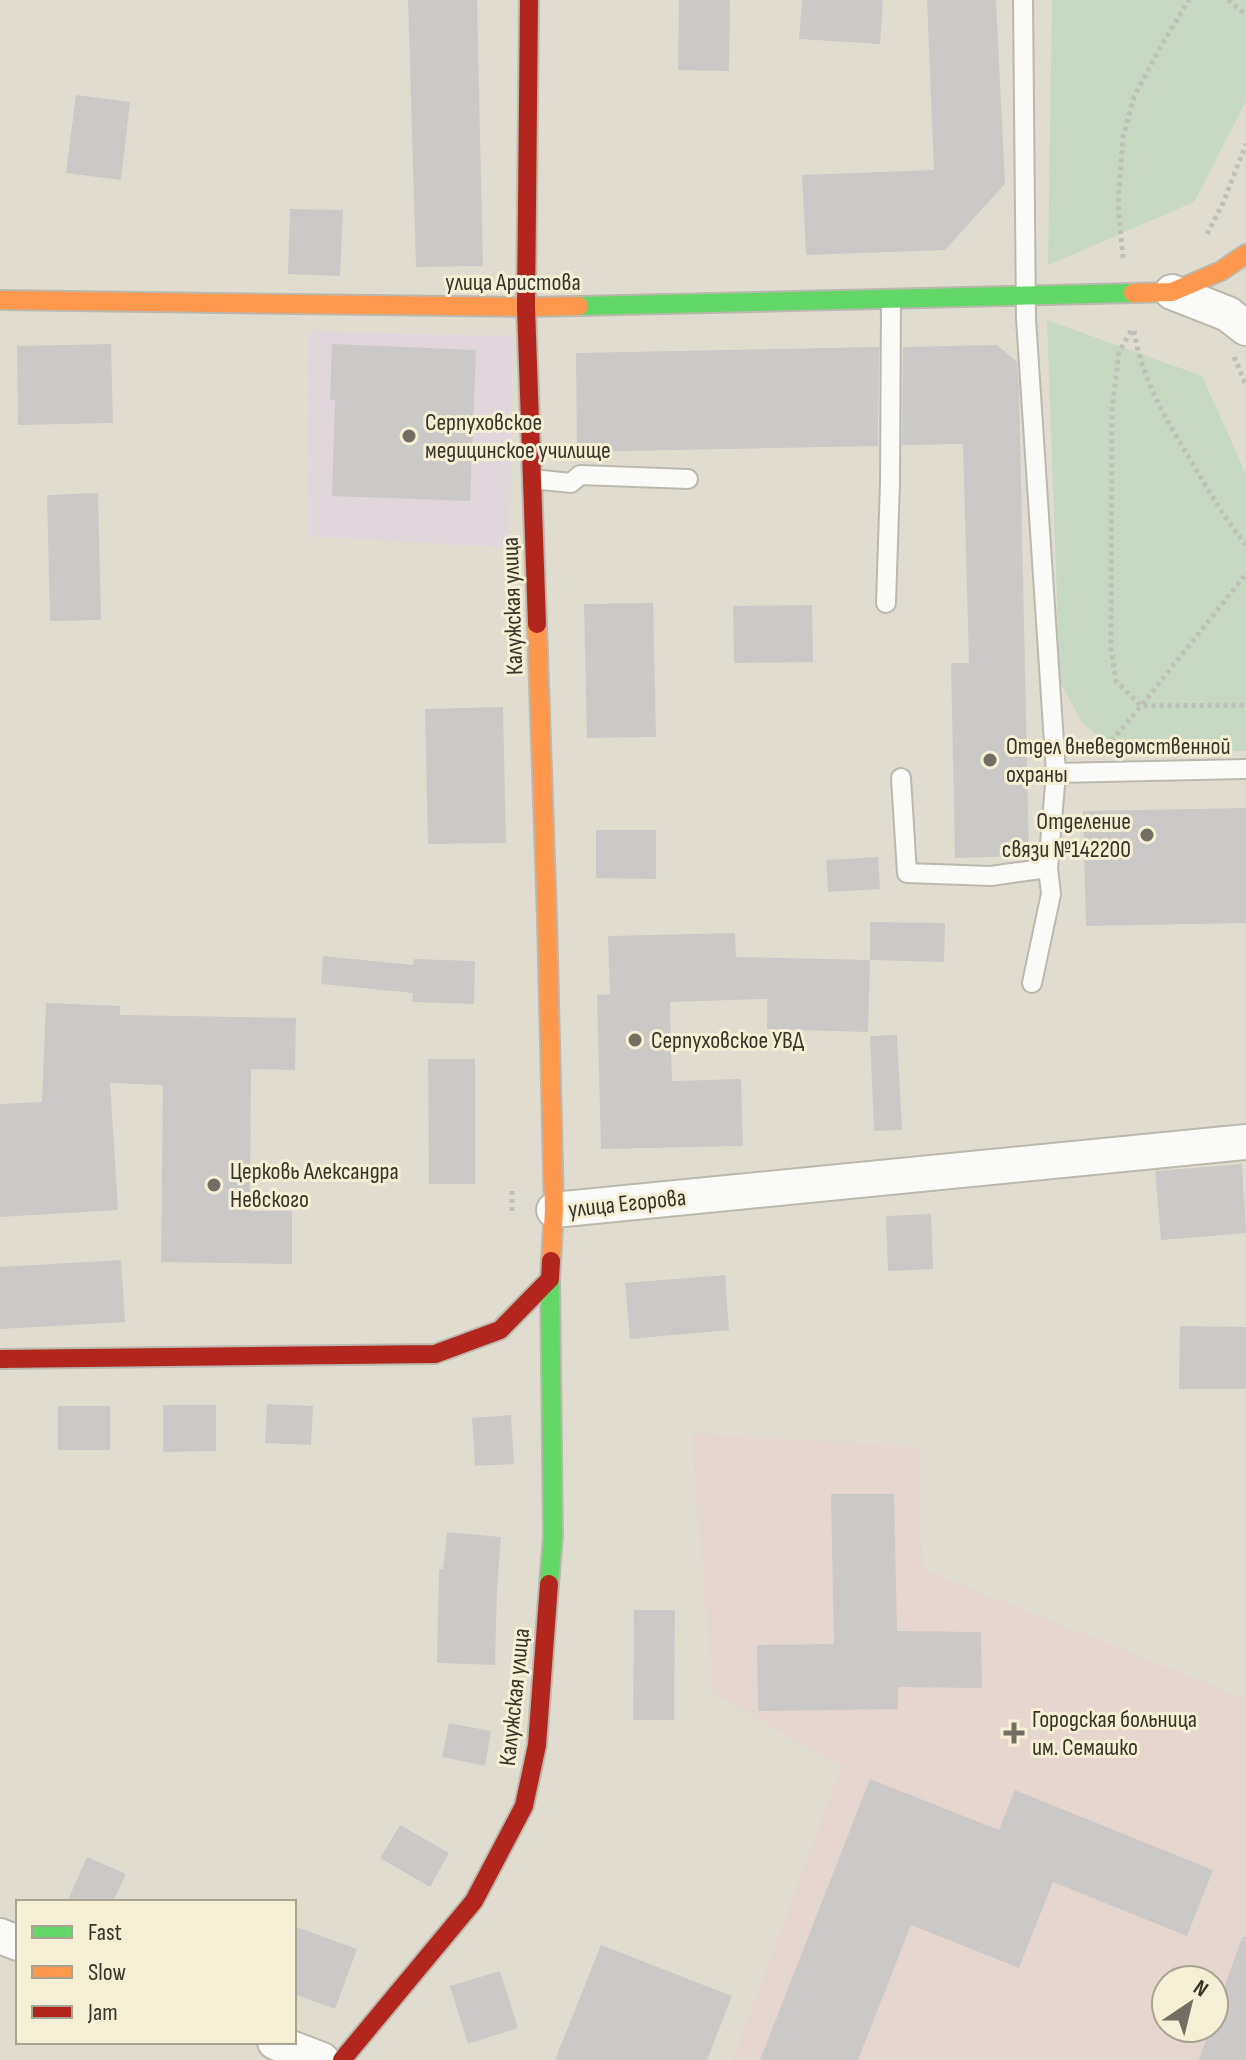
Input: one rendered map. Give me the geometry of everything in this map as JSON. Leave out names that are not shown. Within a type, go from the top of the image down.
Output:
[{"type":"street","name":"Калужская улица","points":[[529,0],[526,307],[554,1210]]},
{"type":"street","points":[[1172,292],[1221,271],[1246,254]]},
{"type":"street","name":"улица Аристова","points":[[0,300],[526,307],[1172,292]]},
{"type":"street","points":[[1172,292],[1228,314],[1236,337]]},
{"type":"street","name":"улица Егорова","points":[[550,1279],[554,1210],[1246,1142]]},
{"type":"street","name":"Калужская улица","points":[[342,2060],[474,1901],[524,1806],[537,1745],[553,1536],[550,1279]]},
{"type":"street","points":[[0,1359],[435,1354],[500,1330],[550,1279]]},
{"type":"street","points":[[280,2044],[322,2060]]},
{"type":"lane","points":[[1023,0],[1026,297],[1056,773],[1048,868],[1051,894],[1032,983]]},
{"type":"lane","points":[[886,603],[891,300]]},
{"type":"lane","points":[[532,479],[571,483],[580,475],[688,479]]},
{"type":"lane","points":[[1056,773],[1246,769]]},
{"type":"lane","points":[[901,778],[907,873],[991,876],[1048,868]]},
{"type":"path","points":[[1137,259],[1123,261],[1118,204],[1123,137],[1134,97],[1189,0]]},
{"type":"path","points":[[1228,0],[1246,15]]},
{"type":"path","points":[[1205,238],[1223,203],[1246,144]]},
{"type":"path","points":[[1246,545],[1222,515],[1158,405],[1133,326],[1119,352],[1112,409],[1111,648],[1116,681],[1141,706],[1246,705]]},
{"type":"path","points":[[1236,337],[1235,358],[1246,385]]},
{"type":"path","points":[[1084,773],[1246,574]]},
{"type":"shaded area","name":"Серпуховское медицинское училище","points":[[308,331],[513,336],[509,548],[307,536]]},
{"type":"shaded area","name":"Городская больница им. Семашко","points":[[691,1434],[918,1447],[923,1570],[1246,1699],[1246,2060],[733,2060],[841,1766],[713,1693]]},
{"type":"green space","points":[[1052,0],[1246,0],[1246,101],[1194,202],[1048,265]]},
{"type":"green space","points":[[1047,320],[1202,376],[1246,474],[1246,751],[1141,753],[1106,740],[1083,724],[1060,682]]},
{"type":"building","points":[[408,0],[477,0],[483,266],[416,267]]},
{"type":"building","points":[[679,0],[730,0],[729,71],[678,70]]},
{"type":"building","points":[[802,0],[883,0],[880,44],[799,39]]},
{"type":"building","points":[[927,0],[996,0],[1005,184],[945,250],[806,255],[802,175],[934,170]]},
{"type":"building","points":[[76,95],[130,102],[121,180],[66,173]]},
{"type":"building","points":[[290,209],[343,210],[340,276],[288,274]]},
{"type":"building","points":[[111,344],[113,423],[18,425],[17,346]]},
{"type":"building","points":[[332,344],[476,350],[470,501],[332,496],[335,400],[330,400]]},
{"type":"building","points":[[997,345],[1017,362],[1019,388],[1029,856],[955,858],[951,663],[969,663],[963,444],[902,445],[903,347]]},
{"type":"building","points":[[879,347],[878,446],[577,452],[576,353]]},
{"type":"building","points":[[98,493],[101,620],[50,621],[47,495]]},
{"type":"building","points":[[653,603],[656,737],[587,738],[584,604]]},
{"type":"building","points":[[812,605],[813,662],[734,663],[733,606]]},
{"type":"building","points":[[503,707],[506,843],[428,844],[425,709]]},
{"type":"building","points":[[1246,808],[1246,923],[1086,926],[1083,811]]},
{"type":"building","points":[[596,830],[656,830],[656,879],[596,878]]},
{"type":"building","points":[[878,857],[880,889],[828,892],[826,860]]},
{"type":"building","points":[[870,922],[945,923],[944,962],[870,960]]},
{"type":"building","name":"Серпуховское УВД","points":[[735,933],[736,957],[870,960],[868,1032],[767,1029],[767,999],[670,1002],[672,1081],[741,1079],[743,1146],[601,1149],[597,995],[610,994],[608,936]]},
{"type":"building","points":[[323,956],[413,965],[414,959],[475,961],[474,1004],[412,1002],[413,993],[321,984]]},
{"type":"building","points":[[46,1003],[120,1006],[120,1015],[296,1018],[295,1070],[251,1069],[250,1211],[292,1211],[292,1264],[161,1262],[163,1085],[110,1083],[118,1210],[0,1217],[0,1104],[42,1102]]},
{"type":"building","points":[[897,1035],[902,1130],[874,1131],[870,1036]]},
{"type":"building","points":[[428,1059],[475,1059],[475,1184],[429,1184]]},
{"type":"building","points":[[1242,1164],[1246,1233],[1161,1240],[1155,1171]]},
{"type":"building","points":[[931,1214],[933,1269],[888,1271],[886,1216]]},
{"type":"building","points":[[121,1260],[125,1322],[0,1329],[0,1267]]},
{"type":"building","points":[[725,1275],[729,1330],[630,1339],[625,1283]]},
{"type":"building","points":[[1180,1326],[1246,1327],[1246,1389],[1179,1389]]},
{"type":"building","points":[[267,1404],[313,1406],[311,1445],[265,1443]]},
{"type":"building","points":[[163,1405],[216,1405],[216,1451],[163,1452]]},
{"type":"building","points":[[58,1406],[110,1406],[110,1450],[58,1450]]},
{"type":"building","points":[[511,1415],[514,1464],[475,1466],[472,1418]]},
{"type":"building","points":[[831,1494],[894,1494],[897,1631],[981,1632],[982,1688],[898,1687],[898,1709],[758,1711],[757,1645],[834,1644]]},
{"type":"building","points":[[447,1532],[501,1537],[495,1665],[437,1663],[439,1569],[443,1569]]},
{"type":"building","points":[[634,1610],[675,1610],[674,1720],[633,1720]]},
{"type":"building","points":[[449,1723],[491,1731],[485,1766],[442,1757]]},
{"type":"building","points":[[870,1779],[999,1830],[1015,1790],[1213,1870],[1187,1936],[1053,1882],[1019,1968],[911,1925],[858,2060],[760,2060]]},
{"type":"building","points":[[400,1825],[449,1853],[430,1887],[380,1858]]},
{"type":"building","points":[[87,1857],[126,1874],[114,1900],[68,1900]]},
{"type":"building","points":[[296,1927],[357,1949],[335,2009],[296,1995]]},
{"type":"building","points":[[1242,1937],[1246,1937],[1246,2060],[1199,2060],[1204,2044],[1230,2044],[1230,1971]]},
{"type":"building","points":[[601,1945],[732,1996],[707,2060],[555,2060]]},
{"type":"building","points":[[500,1971],[518,2028],[468,2044],[450,1986]]},
{"type":"traffic: fast","points":[[579,306],[1133,293]]},
{"type":"traffic: fast","points":[[549,1584],[553,1536],[550,1279]]},
{"type":"traffic: slow","points":[[1133,293],[1172,292],[1221,271],[1246,254]]},
{"type":"traffic: slow","points":[[0,300],[579,306]]},
{"type":"traffic: slow","points":[[537,624],[554,1210],[551,1261]]},
{"type":"traffic: jam","points":[[529,0],[526,307],[537,624]]},
{"type":"traffic: jam","points":[[0,1359],[435,1354],[500,1330],[550,1279],[551,1261]]},
{"type":"traffic: jam","points":[[342,2060],[474,1901],[524,1806],[537,1745],[549,1584]]},
{"type":"place","name":"Серпуховское медицинское училище","points":[[409,436]]},
{"type":"place","name":"Отдел вневедомственной охраны","points":[[990,760]]},
{"type":"place","name":"Отделение связи №142200","points":[[1147,835]]},
{"type":"place","name":"Серпуховское УВД","points":[[635,1040]]},
{"type":"place","name":"Церковь Александра Невского","points":[[214,1185]]},
{"type":"place","name":"Городская больница им. Семашко","points":[[1014,1733]]}]
